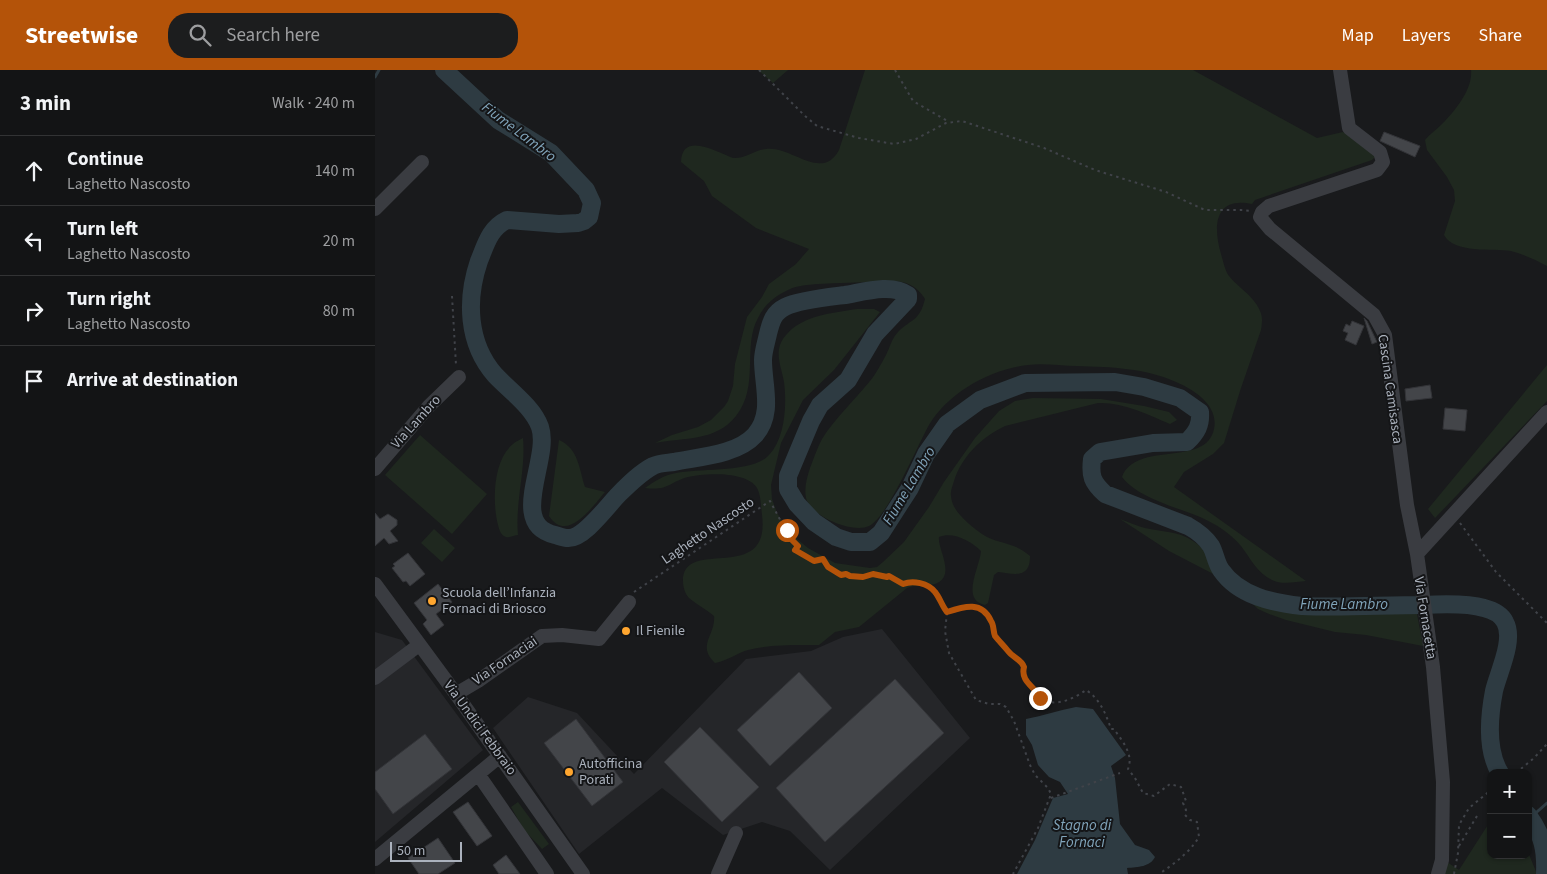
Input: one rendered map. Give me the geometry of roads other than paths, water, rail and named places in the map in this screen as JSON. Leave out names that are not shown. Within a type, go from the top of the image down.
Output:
[{"type":"street","name":"Cascina Camisasca","points":[[1340,70],[1349,128],[1380,152],[1383,162],[1377,170],[1269,206],[1262,212],[1260,217],[1270,229],[1374,315],[1385,335],[1407,505],[1417,554]]},
{"type":"street","points":[[375,209],[422,162]]},
{"type":"street","name":"Via Lambro","points":[[375,469],[429,406],[459,377]]},
{"type":"street","points":[[1417,554],[1547,412]]},
{"type":"street","name":"Via Fornacetta","points":[[1417,554],[1433,667],[1443,782],[1442,860],[1438,874]]},
{"type":"street","name":"Via Undici Febbraio","points":[[375,584],[456,694],[583,874]]},
{"type":"street","name":"Via Fornaciai","points":[[456,694],[542,636],[562,635],[599,639],[631,598]]},
{"type":"street","points":[[375,678],[419,644]]},
{"type":"street","points":[[375,859],[500,756]]},
{"type":"street","points":[[478,774],[547,874]]},
{"type":"street","points":[[719,874],[735,833]]},
{"type":"water","name":"Stagno di Fornaci","points":[[1076,707],[1093,709],[1126,755],[1111,766],[1115,778],[1120,824],[1135,845],[1149,850],[1155,857],[1147,865],[1127,868],[1128,874],[1017,874],[1035,840],[1053,798],[1068,794],[1060,782],[1049,777],[1038,765],[1032,745],[1026,735],[1026,719]]},
{"type":"waterway","points":[[375,77],[379,70]]},
{"type":"waterway","name":"Fiume Lambro","points":[[444,70],[498,120],[551,153],[586,190],[592,203],[589,217],[578,223],[559,224],[507,220],[501,223],[496,227],[486,243],[479,261],[472,290],[472,320],[474,335],[479,349],[495,375],[526,406],[540,427],[542,440],[532,504],[534,518],[541,529],[563,537],[574,537],[588,527],[631,483],[653,466],[728,451],[747,442],[755,435],[761,427],[766,408],[764,351],[772,322],[775,315],[781,309],[798,302],[877,289],[901,291],[908,295],[908,299],[875,334],[848,380],[820,405],[811,421],[788,476],[788,489],[797,504],[814,522],[836,537],[851,542],[870,542],[881,533],[910,488],[926,454],[947,424],[980,400],[1025,383],[1115,382],[1144,387],[1180,398],[1200,412],[1200,421],[1196,432],[1187,442],[1153,443],[1100,452],[1092,459],[1091,465],[1093,478],[1097,486],[1105,494],[1195,530],[1211,546],[1219,567],[1228,579],[1257,597],[1302,606],[1347,607],[1446,604],[1477,606],[1499,615],[1508,629],[1508,638],[1505,656],[1494,691],[1491,712],[1492,754],[1498,769]]},
{"type":"waterway","points":[[1532,816],[1547,803]]},
{"type":"waterway","name":"Fiume Lambro","points":[[1532,822],[1543,843],[1545,874]]},
{"type":"place","name":"Scuola dell’Infanzia Fornaci di Briosco","points":[[432,601]]},
{"type":"place","name":"Il Fienile","points":[[626,631]]},
{"type":"place","name":"Autofficina Porati","points":[[569,772]]}]
